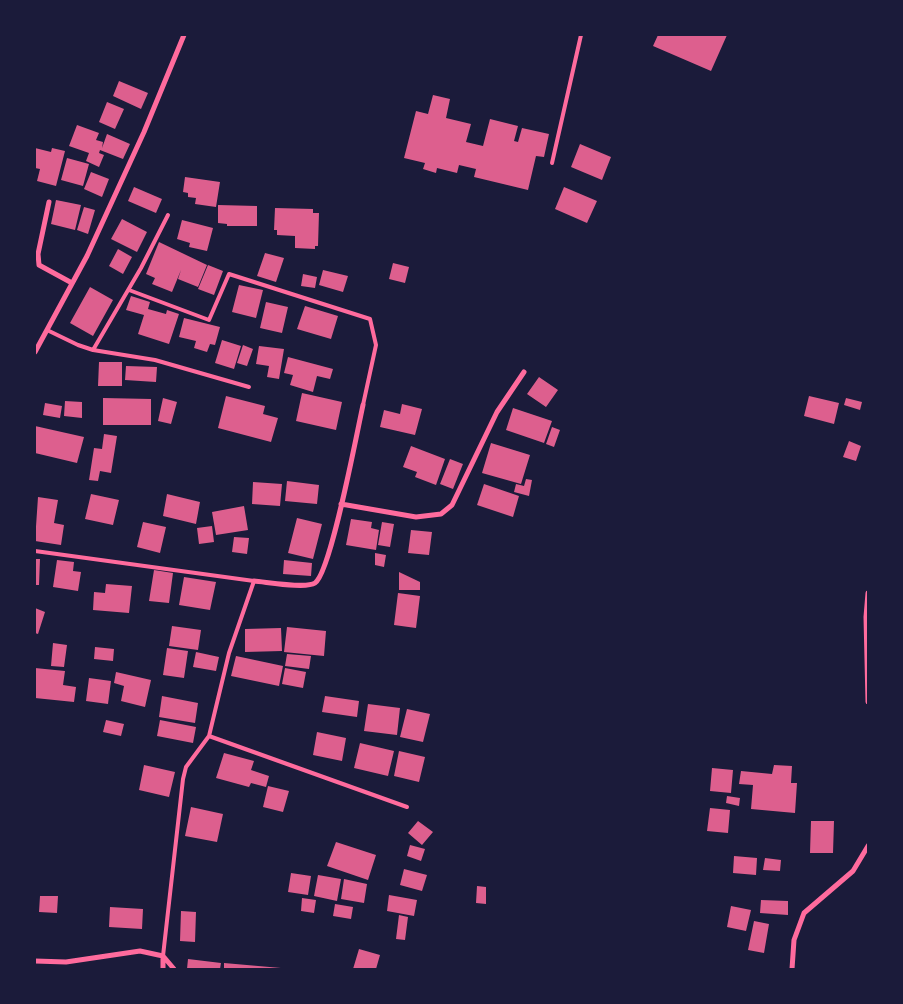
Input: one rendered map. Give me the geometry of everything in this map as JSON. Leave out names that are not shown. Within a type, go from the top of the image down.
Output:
[{"type":"street","points":[[35,352],[72,283],[144,132],[184,35]]},
{"type":"street","points":[[49,202],[38,254],[39,265],[72,283]]},
{"type":"street","points":[[341,504],[416,517],[441,514],[452,505],[497,412],[524,372]]},
{"type":"street","points":[[254,581],[305,585],[314,584],[322,575],[341,504],[363,405]]},
{"type":"street","points":[[868,596],[868,702]]},
{"type":"street","points":[[792,969],[794,940],[804,913],[853,871],[868,846]]},
{"type":"street","points":[[35,961],[66,962],[140,951],[163,956],[174,969]]},
{"type":"street","points":[[163,956],[163,969]]},
{"type":"lane","points":[[552,163],[581,35]]},
{"type":"lane","points":[[94,350],[129,290],[168,215]]},
{"type":"lane","points":[[129,290],[209,320],[230,274],[370,319],[376,345],[363,405]]},
{"type":"lane","points":[[47,330],[78,345],[94,350],[155,360],[249,387]]},
{"type":"lane","points":[[35,551],[254,581],[230,653],[209,736],[186,767],[183,778],[163,956]]},
{"type":"lane","points":[[209,736],[407,807]]},
{"type":"building","points":[[658,35],[727,35],[711,71],[653,46]]},
{"type":"building","points":[[119,81],[148,93],[141,109],[113,96]]},
{"type":"building","points":[[433,95],[450,99],[446,118],[471,124],[466,142],[483,146],[490,119],[518,126],[514,141],[518,142],[522,128],[549,134],[544,157],[536,156],[528,190],[474,177],[476,169],[459,165],[457,173],[437,168],[436,173],[423,169],[425,163],[404,158],[416,111],[428,114]]},
{"type":"building","points":[[107,102],[124,109],[115,129],[99,122]]},
{"type":"building","points":[[77,125],[99,133],[96,140],[103,142],[102,148],[107,134],[130,144],[123,159],[100,150],[99,153],[104,155],[99,167],[86,161],[89,153],[69,146]]},
{"type":"building","points":[[580,144],[611,157],[602,180],[571,167]]},
{"type":"building","points":[[35,148],[51,152],[52,148],[65,151],[56,186],[37,181],[40,169],[35,168]]},
{"type":"building","points":[[67,158],[89,164],[83,186],[61,180]]},
{"type":"building","points":[[91,172],[109,179],[102,197],[84,189]]},
{"type":"building","points":[[185,177],[220,182],[216,207],[195,204],[196,198],[188,197],[188,193],[183,192]]},
{"type":"building","points":[[134,187],[162,199],[156,213],[128,201]]},
{"type":"building","points":[[564,187],[597,201],[587,223],[555,209]]},
{"type":"building","points":[[56,200],[81,205],[75,230],[51,224]]},
{"type":"building","points":[[218,205],[257,206],[257,226],[227,226],[227,224],[218,223]]},
{"type":"building","points":[[84,207],[95,210],[88,234],[77,230]]},
{"type":"building","points":[[275,208],[313,209],[313,213],[319,213],[318,246],[315,246],[315,249],[295,248],[295,236],[277,235],[277,230],[274,230]]},
{"type":"building","points":[[122,219],[147,232],[137,252],[111,239]]},
{"type":"building","points":[[182,220],[213,228],[207,251],[189,247],[190,243],[177,239]]},
{"type":"building","points":[[159,242],[207,265],[198,287],[178,279],[181,270],[172,292],[152,284],[155,278],[146,274]]},
{"type":"building","points":[[118,249],[132,257],[123,274],[109,266]]},
{"type":"building","points":[[265,253],[284,258],[276,282],[257,276]]},
{"type":"building","points":[[393,263],[409,267],[405,283],[389,279]]},
{"type":"building","points":[[208,265],[223,271],[214,295],[198,289]]},
{"type":"building","points":[[323,270],[348,276],[343,292],[319,285]]},
{"type":"building","points":[[303,274],[317,277],[315,288],[301,286]]},
{"type":"building","points":[[239,285],[263,290],[256,318],[232,312]]},
{"type":"building","points":[[90,287],[113,300],[93,336],[70,323]]},
{"type":"building","points":[[131,296],[150,302],[148,309],[166,314],[167,310],[179,314],[169,344],[138,334],[144,315],[126,310]]},
{"type":"building","points":[[266,302],[288,307],[282,333],[260,328]]},
{"type":"building","points":[[305,306],[338,316],[331,339],[297,329]]},
{"type":"building","points":[[184,318],[220,327],[215,345],[210,344],[207,352],[194,348],[196,341],[179,337]]},
{"type":"building","points":[[222,340],[241,346],[234,369],[215,363]]},
{"type":"building","points":[[243,345],[253,349],[247,366],[237,363]]},
{"type":"building","points":[[259,346],[284,349],[279,379],[267,377],[269,366],[256,364]]},
{"type":"building","points":[[288,357],[333,369],[330,379],[317,376],[313,392],[290,385],[293,375],[284,373]]},
{"type":"building","points":[[99,362],[122,362],[122,386],[98,386]]},
{"type":"building","points":[[126,366],[157,367],[156,382],[125,380]]},
{"type":"building","points":[[539,377],[558,390],[546,407],[527,394]]},
{"type":"building","points":[[302,393],[342,402],[336,430],[296,421]]},
{"type":"building","points":[[226,396],[265,406],[263,414],[278,418],[271,442],[218,428]]},
{"type":"building","points":[[809,396],[839,403],[834,424],[804,416]]},
{"type":"building","points":[[103,398],[151,399],[151,425],[103,425]]},
{"type":"building","points":[[163,398],[177,402],[171,424],[158,421]]},
{"type":"building","points":[[846,398],[862,402],[860,410],[844,405]]},
{"type":"building","points":[[65,401],[82,402],[82,418],[64,416]]},
{"type":"building","points":[[45,403],[62,406],[60,418],[43,415]]},
{"type":"building","points":[[402,404],[422,409],[415,435],[380,427],[384,410],[400,414]]},
{"type":"building","points":[[513,408],[552,421],[544,443],[506,430]]},
{"type":"building","points":[[35,426],[84,437],[77,463],[35,453]]},
{"type":"building","points":[[552,427],[560,430],[554,447],[546,444]]},
{"type":"building","points":[[104,434],[117,436],[111,473],[100,471],[98,481],[89,480],[94,448],[102,449]]},
{"type":"building","points":[[849,441],[861,446],[856,461],[843,457]]},
{"type":"building","points":[[491,443],[530,455],[521,484],[482,473]]},
{"type":"building","points":[[411,446],[445,459],[436,485],[415,477],[417,472],[403,467]]},
{"type":"building","points":[[450,459],[463,464],[453,489],[440,484]]},
{"type":"building","points":[[526,479],[532,480],[529,496],[514,492],[516,484],[524,486]]},
{"type":"building","points":[[287,481],[319,485],[317,504],[285,501]]},
{"type":"building","points":[[253,482],[282,484],[280,506],[252,504]]},
{"type":"building","points":[[484,484],[519,496],[513,517],[477,505]]},
{"type":"building","points":[[91,494],[119,500],[113,525],[85,519]]},
{"type":"building","points":[[167,494],[200,502],[196,524],[163,516]]},
{"type":"building","points":[[38,497],[58,500],[54,523],[64,525],[61,545],[35,541]]},
{"type":"building","points":[[244,506],[248,530],[216,535],[212,512]]},
{"type":"building","points":[[297,518],[322,524],[313,559],[288,553]]},
{"type":"building","points":[[351,519],[372,522],[371,528],[379,530],[376,550],[346,545]]},
{"type":"building","points":[[143,522],[166,527],[160,553],[137,547]]},
{"type":"building","points":[[382,522],[394,524],[390,547],[378,545]]},
{"type":"building","points":[[212,526],[214,542],[199,544],[197,528]]},
{"type":"building","points":[[411,530],[432,532],[429,555],[408,553]]},
{"type":"building","points":[[234,537],[249,538],[247,554],[232,552]]},
{"type":"building","points":[[375,553],[386,555],[384,567],[375,565]]},
{"type":"building","points":[[35,559],[40,559],[39,585],[35,585]]},
{"type":"building","points":[[57,560],[74,562],[73,571],[81,572],[78,591],[53,587]]},
{"type":"building","points":[[284,560],[312,563],[311,576],[283,574]]},
{"type":"building","points":[[154,570],[173,573],[169,603],[149,601]]},
{"type":"building","points":[[399,572],[420,582],[420,590],[399,590]]},
{"type":"building","points":[[184,577],[216,582],[210,610],[179,605]]},
{"type":"building","points":[[106,584],[132,586],[129,613],[93,610],[94,592],[105,593]]},
{"type":"building","points":[[398,593],[420,596],[416,628],[394,625]]},
{"type":"building","points":[[35,608],[45,612],[38,634],[35,633]]},
{"type":"building","points":[[172,626],[201,630],[198,650],[169,646]]},
{"type":"building","points":[[287,627],[326,631],[324,656],[284,652]]},
{"type":"building","points":[[281,628],[282,651],[245,652],[245,629]]},
{"type":"building","points":[[53,643],[67,645],[64,667],[51,666]]},
{"type":"building","points":[[95,647],[114,649],[113,661],[94,659]]},
{"type":"building","points":[[167,648],[188,651],[184,678],[163,675]]},
{"type":"building","points":[[196,652],[219,657],[216,671],[193,667]]},
{"type":"building","points":[[287,654],[311,656],[309,669],[285,666]]},
{"type":"building","points":[[236,656],[283,666],[279,686],[231,676]]},
{"type":"building","points":[[35,668],[65,671],[63,685],[76,687],[74,702],[35,698]]},
{"type":"building","points":[[285,668],[306,672],[303,688],[282,684]]},
{"type":"building","points":[[116,672],[151,680],[145,707],[121,701],[124,686],[114,683]]},
{"type":"building","points":[[89,678],[111,681],[108,704],[86,701]]},
{"type":"building","points":[[162,696],[198,703],[195,723],[159,717]]},
{"type":"building","points":[[325,696],[359,701],[357,717],[322,712]]},
{"type":"building","points":[[368,704],[400,708],[397,735],[364,731]]},
{"type":"building","points":[[407,709],[430,714],[423,742],[400,737]]},
{"type":"building","points":[[106,720],[124,724],[121,736],[103,732]]},
{"type":"building","points":[[160,720],[196,727],[193,743],[157,736]]},
{"type":"building","points":[[317,732],[346,738],[342,761],[313,755]]},
{"type":"building","points":[[360,743],[394,751],[388,776],[354,768]]},
{"type":"building","points":[[399,751],[425,757],[419,782],[394,776]]},
{"type":"building","points":[[224,753],[254,761],[251,770],[269,776],[266,787],[251,783],[249,787],[216,778]]},
{"type":"building","points":[[144,765],[175,772],[169,797],[139,790]]},
{"type":"building","points":[[774,765],[792,766],[791,783],[797,783],[795,813],[751,809],[753,785],[739,784],[741,771],[772,774]]},
{"type":"building","points":[[712,768],[733,770],[731,793],[710,791]]},
{"type":"building","points":[[268,786],[289,791],[283,812],[263,807]]},
{"type":"building","points":[[727,796],[740,798],[739,806],[726,803]]},
{"type":"building","points":[[191,807],[223,814],[217,842],[185,836]]},
{"type":"building","points":[[710,808],[730,810],[728,833],[707,831]]},
{"type":"building","points":[[418,821],[433,832],[422,845],[408,833]]},
{"type":"building","points":[[811,821],[834,821],[833,853],[810,853]]},
{"type":"building","points":[[336,842],[376,855],[368,880],[327,866]]},
{"type":"building","points":[[410,845],[425,849],[421,861],[407,856]]},
{"type":"building","points":[[734,856],[757,858],[756,875],[733,873]]},
{"type":"building","points":[[765,858],[781,860],[780,871],[763,870]]},
{"type":"building","points":[[404,869],[427,875],[422,891],[400,885]]},
{"type":"building","points":[[291,873],[311,876],[308,895],[288,892]]},
{"type":"building","points":[[318,875],[341,879],[337,901],[314,896]]},
{"type":"building","points":[[344,879],[367,884],[364,903],[341,899]]},
{"type":"building","points":[[477,886],[486,887],[486,904],[476,903]]},
{"type":"building","points":[[389,895],[417,900],[414,916],[387,911]]},
{"type":"building","points":[[40,896],[58,896],[57,913],[39,912]]},
{"type":"building","points":[[302,898],[316,900],[314,913],[301,911]]},
{"type":"building","points":[[761,900],[788,901],[788,915],[760,913]]},
{"type":"building","points":[[335,904],[353,907],[351,919],[333,916]]},
{"type":"building","points":[[731,906],[751,910],[746,931],[727,927]]},
{"type":"building","points":[[110,907],[143,909],[142,929],[109,927]]},
{"type":"building","points":[[181,911],[196,912],[195,942],[180,941]]},
{"type":"building","points":[[399,915],[408,917],[405,940],[396,939]]},
{"type":"building","points":[[754,921],[769,924],[764,953],[748,950]]},
{"type":"building","points":[[359,949],[380,955],[376,969],[353,969]]},
{"type":"building","points":[[188,959],[221,963],[220,969],[187,969]]},
{"type":"building","points":[[224,963],[281,968],[224,969]]}]
